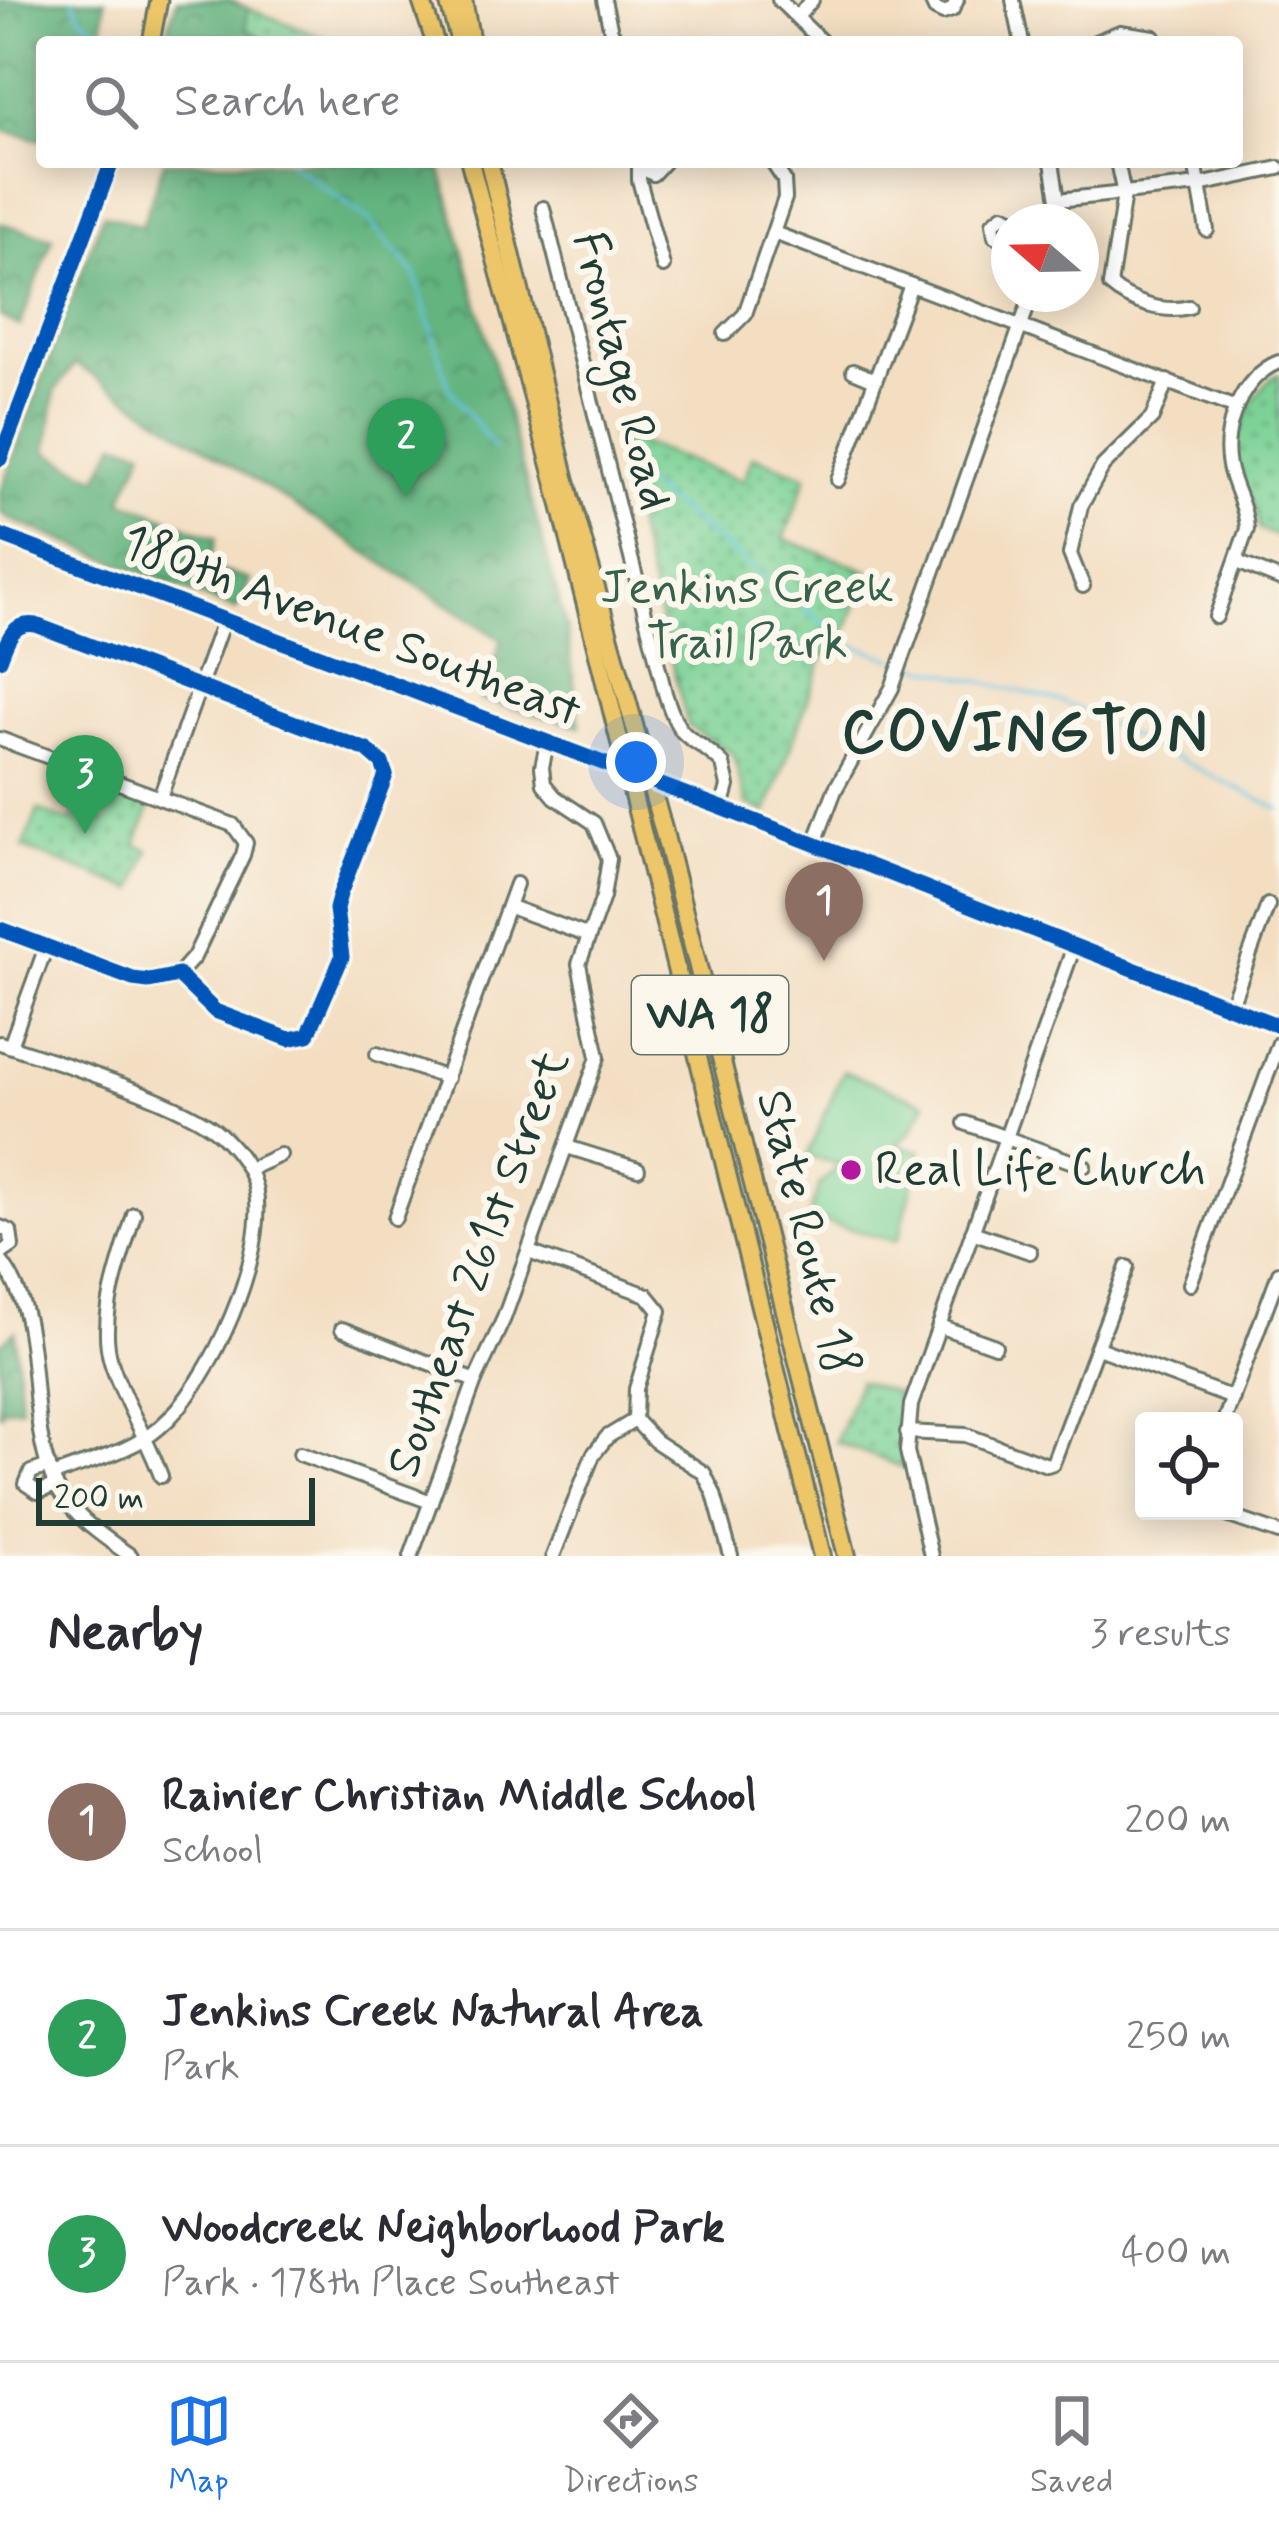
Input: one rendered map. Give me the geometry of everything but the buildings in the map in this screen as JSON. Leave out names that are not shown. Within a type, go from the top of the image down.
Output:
[{"type":"highway","points":[[423,0],[434,36]]},
{"type":"highway","points":[[448,0],[458,36]]},
{"type":"highway","points":[[463,0],[470,36]]},
{"type":"highway","name":"State Route 18","points":[[472,168],[548,429]]},
{"type":"highway","name":"State Route 18","points":[[493,168],[559,477],[822,1556]]},
{"type":"highway","name":"State Route 18","points":[[559,477],[665,836],[847,1556]]},
{"type":"main road","points":[[152,36],[159,0]]},
{"type":"main road","points":[[0,459],[110,168]]},
{"type":"street","points":[[604,0],[616,36]]},
{"type":"street","points":[[779,0],[816,36]]},
{"type":"street","points":[[797,17],[812,0]]},
{"type":"street","points":[[931,0],[935,10],[943,13],[952,10],[957,0]]},
{"type":"street","points":[[1012,0],[1021,36]]},
{"type":"street","points":[[1110,36],[1120,32],[1143,36]]},
{"type":"street","points":[[639,168],[663,266]]},
{"type":"street","points":[[724,334],[745,314],[774,233],[785,197],[784,180],[776,168]]},
{"type":"street","points":[[1053,168],[1057,204]]},
{"type":"street","points":[[1118,168],[1124,194],[1109,277],[1113,288],[1164,309],[1189,307]]},
{"type":"street","points":[[1196,168],[1207,230]]},
{"type":"street","points":[[1058,200],[1199,185],[1279,168]]},
{"type":"street","name":"Frontage Road","points":[[543,208],[665,693],[679,731],[723,764],[728,786],[722,808]]},
{"type":"street","points":[[774,233],[1236,407]]},
{"type":"street","points":[[838,480],[911,285]]},
{"type":"street","points":[[814,845],[835,790],[892,688],[1025,312]]},
{"type":"street","points":[[1216,617],[1247,529],[1228,461],[1236,407],[1252,380],[1279,362]]},
{"type":"street","points":[[853,371],[875,380]]},
{"type":"street","points":[[1083,586],[1070,554],[1075,521],[1103,466],[1152,418],[1167,381]]},
{"type":"street","name":"180th Avenue Southeast","points":[[0,535],[722,808],[1279,1026]]},
{"type":"street","points":[[1237,562],[1279,579]]},
{"type":"street","points":[[160,797],[223,620]]},
{"type":"street","points":[[0,660],[19,626],[36,625],[367,750],[382,763],[386,775],[338,901],[342,957],[314,1028],[303,1039],[289,1039],[214,1011],[178,975]]},
{"type":"street","points":[[0,739],[233,825],[246,843],[194,957],[178,975],[134,979],[0,929]]},
{"type":"street","name":"Southeast 261st Street","points":[[411,1556],[475,1381],[529,1252],[598,1057],[580,976],[586,935],[607,881],[607,847],[594,823],[544,784],[542,767],[548,743]]},
{"type":"street","points":[[395,1218],[516,884]]},
{"type":"street","points":[[1230,1008],[1268,905]]},
{"type":"street","points":[[510,907],[586,935]]},
{"type":"street","points":[[46,947],[5,1044],[183,1111],[218,1132],[249,1168],[258,1209],[251,1257],[220,1341],[190,1396],[147,1437],[52,1476]]},
{"type":"street","points":[[931,1556],[909,1467],[911,1405],[1073,949]]},
{"type":"street","points":[[1190,1284],[1279,1043]]},
{"type":"street","points":[[377,1054],[447,1078]]},
{"type":"street","points":[[965,1123],[1084,1166]]},
{"type":"street","points":[[567,1148],[638,1168]]},
{"type":"street","points":[[249,1168],[280,1156]]},
{"type":"street","points":[[134,1214],[111,1297],[107,1331],[111,1361],[160,1476]]},
{"type":"street","points":[[0,1227],[10,1231],[14,1242],[0,1257],[19,1295],[29,1336],[52,1476],[82,1517],[131,1556]]},
{"type":"street","points":[[971,1232],[1030,1252]]},
{"type":"street","points":[[529,1252],[647,1295],[660,1311],[636,1389],[635,1420],[655,1441],[704,1473],[729,1556]]},
{"type":"street","points":[[907,1432],[966,1435],[1047,1465],[1053,1463],[1127,1268]]},
{"type":"street","points":[[1228,1412],[1279,1273]]},
{"type":"street","points":[[939,1326],[995,1346]]},
{"type":"street","points":[[342,1329],[475,1381]]},
{"type":"street","points":[[1098,1348],[1233,1398]]},
{"type":"street","points":[[553,1556],[593,1455],[607,1437],[635,1420]]},
{"type":"street","points":[[300,1454],[431,1502]]},
{"type":"street","points":[[1241,1520],[1279,1533]]},
{"type":"green space","points":[[0,0],[105,0],[102,36],[36,36],[36,139],[0,130]]},
{"type":"green space","points":[[177,0],[227,0],[320,36],[166,36]]},
{"type":"green space","points":[[177,0],[227,0],[248,8],[246,29],[257,36],[166,36]]},
{"type":"green space","points":[[162,168],[441,168],[567,631],[580,726],[480,700],[502,640],[75,364],[55,391],[47,452],[98,478],[116,442],[144,450],[122,500],[216,538],[209,567],[250,580],[236,610],[9,519],[0,511],[0,492],[103,214],[142,226]]},
{"type":"green space","points":[[0,223],[53,238],[20,326],[0,316]]},
{"type":"green space","points":[[1279,374],[1279,537],[1258,529],[1235,455],[1253,401]]},
{"type":"green space","name":"Jenkins Creek Trail Park","points":[[612,433],[743,481],[753,456],[807,476],[784,539],[868,571],[847,629],[823,658],[767,812],[746,804],[733,754],[688,726]]},
{"type":"green space","points":[[87,782],[152,802],[136,845],[149,850],[134,890],[23,848],[38,810],[71,822]]},
{"type":"green space","points":[[843,1071],[926,1103],[911,1131],[896,1146],[921,1151],[899,1238],[894,1241],[808,1218],[820,1184],[840,1164],[807,1157]]},
{"type":"green space","points":[[15,1331],[21,1407],[4,1408],[0,1416],[0,1344]]},
{"type":"green space","points":[[859,1381],[906,1396],[900,1426],[902,1467],[836,1442]]},
{"type":"waterway","points":[[74,0],[87,22],[113,36]]},
{"type":"waterway","points":[[297,168],[369,220],[415,275],[449,388],[494,448]]},
{"type":"waterway","points":[[641,481],[852,645],[894,659]]},
{"type":"waterway","points":[[910,664],[1063,702],[1279,809]]},
{"type":"cycle path","points":[[0,459],[110,168]]},
{"type":"cycle path","points":[[0,535],[722,808],[1279,1026]]},
{"type":"cycle path","points":[[0,660],[16,629],[36,625],[367,750],[382,763],[386,775],[336,909],[342,957],[308,1035],[289,1039],[215,1011],[178,975],[133,979],[0,929]]},
{"type":"place","name":"Jenkins Creek Natural Area","points":[[406,497]]},
{"type":"place","name":"Woodcreek Neighborhood Park","points":[[85,834]]},
{"type":"place","name":"Rainier Christian Middle School","points":[[824,961]]},
{"type":"place","name":"Real Life Church","points":[[851,1170]]},
{"type":"district","name":"COVINGTON","points":[[1026,734]]}]
